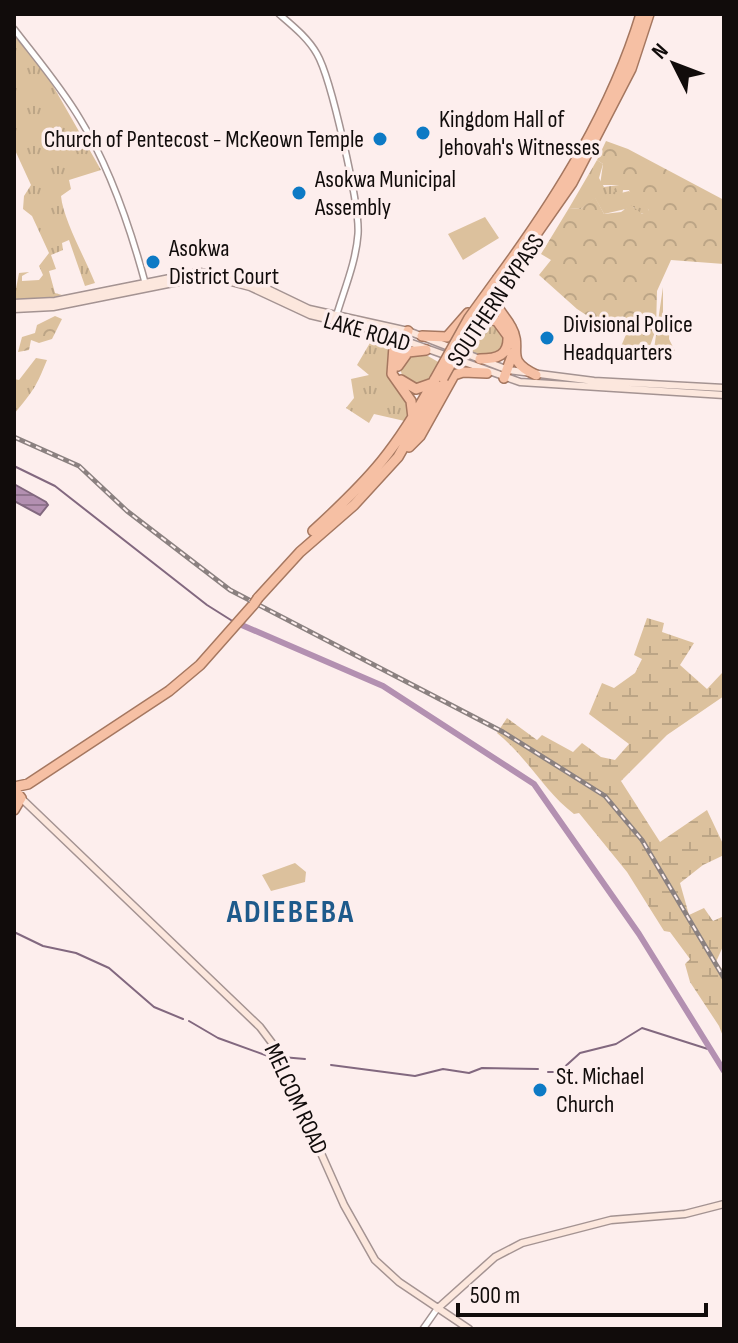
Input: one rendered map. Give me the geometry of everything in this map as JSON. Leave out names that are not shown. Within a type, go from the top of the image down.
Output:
[{"type":"highway","name":"SOUTHERN BYPASS","points":[[297,551],[370,490],[398,457],[469,318],[537,226],[566,180],[623,63],[641,14]]},
{"type":"highway","name":"SOUTHERN BYPASS","points":[[14,810],[17,792],[169,691],[197,668],[297,551],[377,471],[572,183],[631,70],[649,14]]},
{"type":"highway","points":[[422,336],[441,339],[451,335],[497,273],[508,265]]},
{"type":"highway","points":[[497,291],[496,307],[513,331],[513,353],[506,374]]},
{"type":"highway","points":[[472,327],[488,319],[497,321],[508,336],[507,349],[499,357],[480,359]]},
{"type":"highway","points":[[378,331],[392,343],[395,357]]},
{"type":"highway","points":[[406,336],[395,357],[392,374],[411,401],[413,422]]},
{"type":"highway","points":[[426,350],[404,355],[398,365],[398,374],[412,388],[425,388],[437,380]]},
{"type":"highway","points":[[513,353],[524,369],[536,375]]},
{"type":"highway","points":[[398,457],[420,436],[454,375],[463,372],[487,373]]},
{"type":"main road","name":"LAKE ROAD","points":[[14,306],[145,285],[200,272],[218,273],[253,282],[297,305],[378,331],[422,336],[480,359],[506,374],[545,386],[724,395]]},
{"type":"main road","name":"LAKE ROAD","points":[[336,318],[406,336],[426,350],[487,373],[724,388]]},
{"type":"main road","name":"MELCOM ROAD","points":[[17,792],[34,812],[266,1034],[364,1244],[382,1268],[469,1329]]},
{"type":"main road","points":[[14,810],[34,812]]},
{"type":"main road","points":[[437,1309],[495,1257],[522,1243],[611,1220],[672,1216],[724,1204]]},
{"type":"street","points":[[279,14],[297,30],[319,58],[328,81],[356,208],[358,233],[354,261],[336,318]]},
{"type":"street","points":[[14,29],[49,72],[97,150],[130,232],[145,285]]},
{"type":"street","points":[[423,1329],[437,1309]]},
{"type":"green space","points":[[14,35],[48,77],[101,170],[69,180],[71,189],[61,196],[70,227],[95,283],[85,286],[69,240],[62,243],[63,250],[51,255],[56,269],[49,271],[55,293],[62,295],[47,299],[14,299],[19,273],[29,272],[22,276],[22,281],[39,280],[43,275],[39,266],[49,253],[32,216],[23,209],[24,196],[31,185],[14,148]]},
{"type":"green space","points":[[606,141],[628,149],[724,200],[724,264],[671,260],[657,291],[656,329],[650,346],[639,349],[634,359],[627,350],[620,349],[627,332],[617,335],[577,309],[539,275],[551,260],[541,254],[569,208],[581,209],[595,197],[604,214],[621,212],[631,205],[642,214],[649,210],[633,200],[629,190],[623,190],[622,198],[617,199],[617,193],[613,191],[619,185],[600,185],[603,164],[597,160]]},
{"type":"green space","points":[[597,160],[603,164],[599,178],[604,187],[619,185],[617,194],[629,191],[649,210],[646,214],[637,213],[634,207],[604,214],[595,198],[581,209],[569,208]]},
{"type":"green space","points":[[485,217],[499,238],[463,260],[448,234]]},
{"type":"green space","points":[[663,287],[663,316],[670,317],[669,339],[675,351],[654,349]]},
{"type":"green space","points":[[55,316],[62,319],[52,339],[39,343],[31,340],[29,350],[18,352],[22,337],[35,333],[37,325]]},
{"type":"green space","points":[[489,322],[497,324],[506,339],[498,355],[481,357],[462,350],[474,329]]},
{"type":"green space","points":[[374,336],[389,343],[409,422],[374,414],[369,423],[346,408],[354,398],[351,379],[369,375],[357,365]]},
{"type":"green space","points":[[421,352],[440,363],[431,379],[419,386],[403,379],[400,368],[407,355]]},
{"type":"green space","points":[[36,358],[47,360],[34,388],[14,414],[14,379],[19,380]]},
{"type":"green space","points":[[647,618],[664,623],[662,632],[694,643],[680,665],[707,689],[722,673],[724,696],[667,735],[621,781],[660,842],[707,810],[724,846],[724,855],[703,865],[680,883],[689,915],[704,908],[713,921],[724,916],[724,944],[716,962],[724,971],[724,1039],[690,982],[685,964],[690,959],[670,932],[664,931],[627,872],[579,813],[574,814],[563,805],[497,733],[507,718],[537,740],[542,735],[573,752],[582,743],[601,757],[615,760],[629,744],[589,714],[602,683],[614,688],[635,673],[642,659],[634,655]]},
{"type":"green space","points":[[295,863],[306,872],[305,882],[271,891],[262,875]]},
{"type":"shaded area","points":[[14,484],[46,502],[48,505],[40,515],[14,501]]},
{"type":"waterway","points":[[14,466],[55,486],[207,605],[234,622]]},
{"type":"waterway","points":[[237,623],[383,686],[534,784],[639,934],[724,1071]]},
{"type":"waterway","points":[[14,932],[43,946],[76,953],[109,968],[154,1007],[183,1019]]},
{"type":"waterway","points":[[189,1021],[218,1038],[276,1059]]},
{"type":"waterway","points":[[548,1072],[559,1072],[580,1053],[616,1044],[642,1028],[711,1050]]},
{"type":"waterway","points":[[282,1057],[305,1059]]},
{"type":"waterway","points":[[331,1065],[415,1076],[443,1069],[469,1073],[482,1068],[538,1069]]},
{"type":"railway","points":[[14,437],[79,466],[127,511],[230,590],[503,732],[605,796],[642,840],[724,978]]},
{"type":"place","name":"Kingdom Hall of Jehovah's Witnesses","points":[[423,133]]},
{"type":"place","name":"Church of Pentecost - McKeown Temple","points":[[380,139]]},
{"type":"place","name":"Asokwa Municipal Assembly","points":[[299,193]]},
{"type":"place","name":"Asokwa District Court","points":[[153,262]]},
{"type":"place","name":"Divisional Police Headquarters","points":[[547,338]]},
{"type":"place","name":"St. Michael Church","points":[[540,1090]]},
{"type":"district","name":"ADIEBEBA","points":[[291,912]]}]
